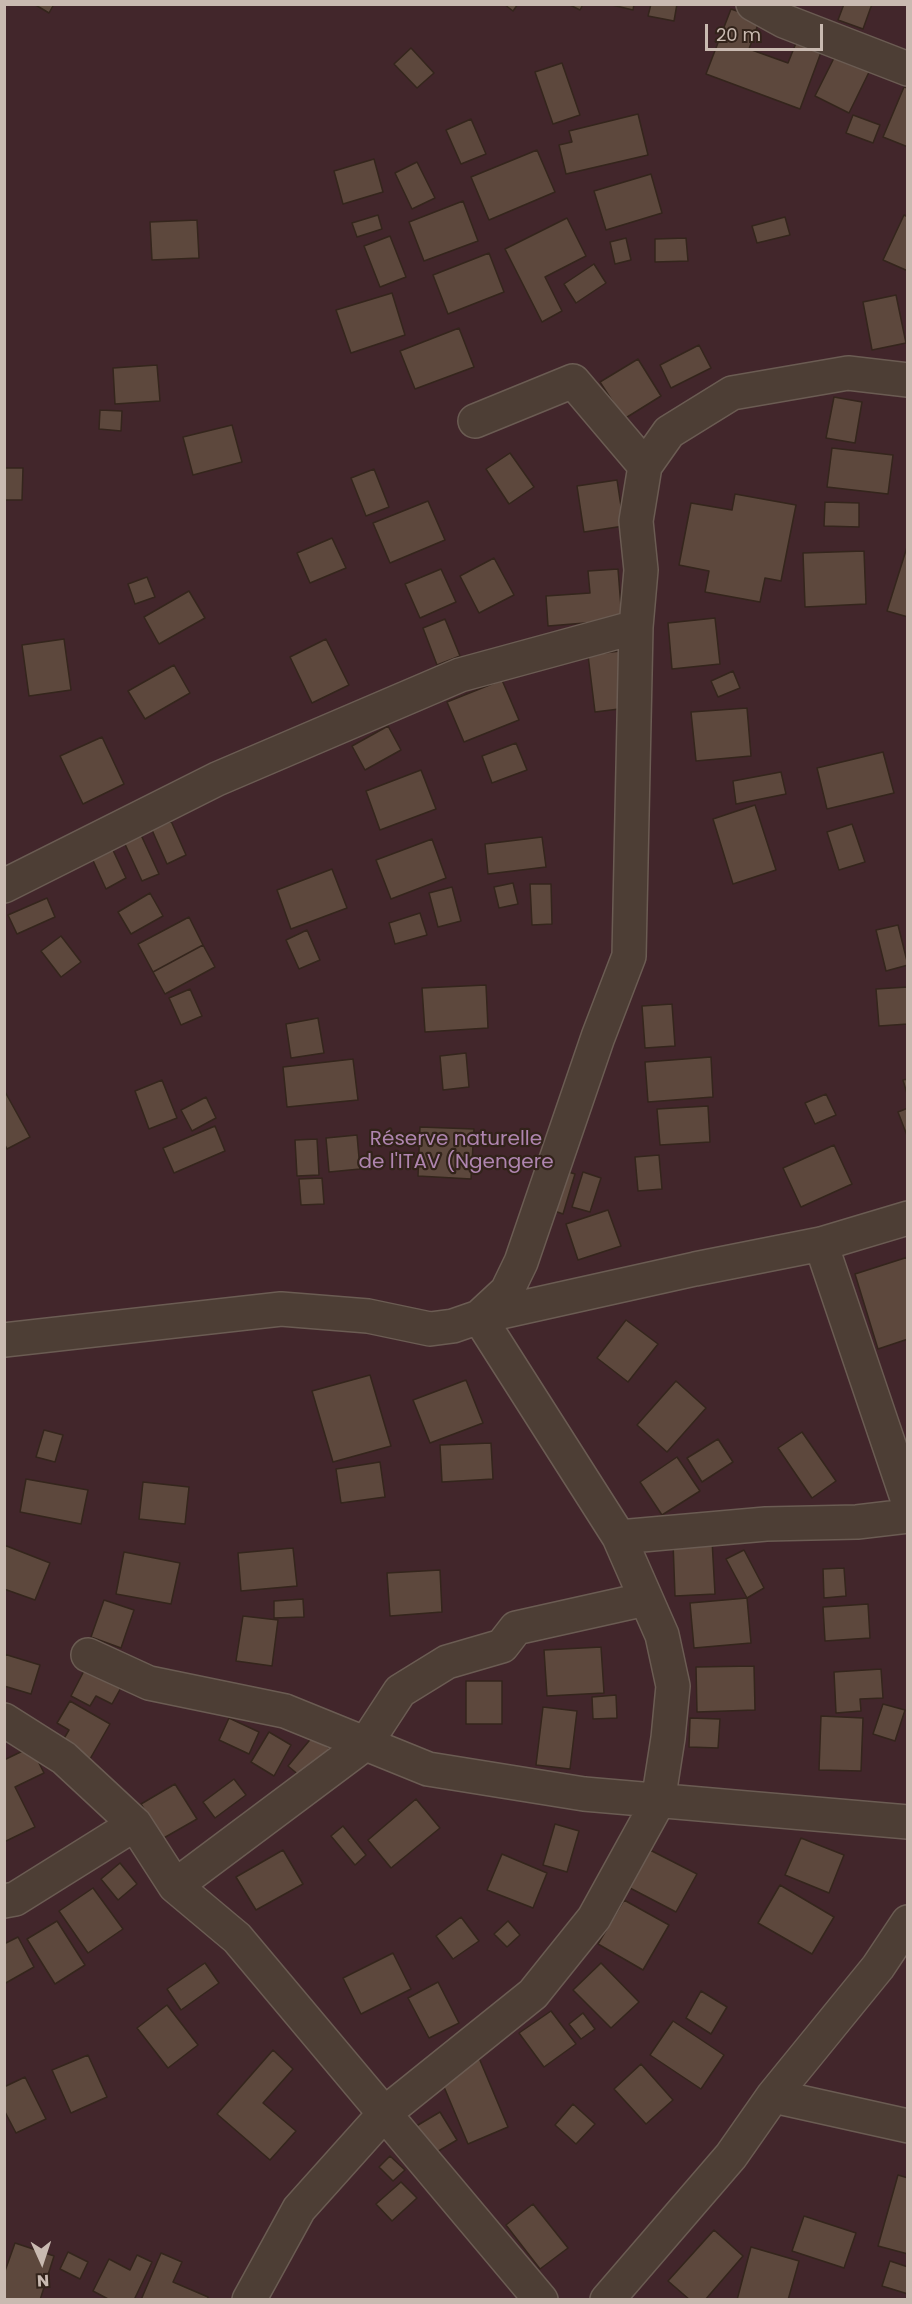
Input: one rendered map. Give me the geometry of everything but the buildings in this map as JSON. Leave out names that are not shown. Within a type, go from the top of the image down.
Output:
[{"type":"street","points":[[753,4],[784,21],[908,69]]},
{"type":"street","points":[[478,1317],[507,1290],[521,1262],[590,1058],[629,957],[636,627],[641,570],[636,521],[645,466],[669,432],[732,393],[848,373],[908,380]]},
{"type":"street","points":[[475,421],[573,381],[645,466]]},
{"type":"street","points":[[4,886],[217,779],[460,675],[636,627]]},
{"type":"street","points":[[4,1340],[281,1309],[368,1316],[430,1329],[453,1326],[478,1317],[821,1244],[908,1218]]},
{"type":"street","points":[[821,1244],[908,1501]]},
{"type":"street","points":[[249,2300],[299,2209],[385,2113],[533,1994],[594,1918],[658,1802],[673,1686],[662,1635],[619,1537],[478,1317]]},
{"type":"street","points":[[619,1537],[766,1524],[857,1522],[908,1516]]},
{"type":"street","points":[[175,1886],[252,1831],[366,1743],[400,1691],[447,1662],[502,1646],[516,1628],[646,1599]]},
{"type":"street","points":[[88,1654],[149,1683],[285,1711],[428,1769],[584,1794],[908,1822]]},
{"type":"street","points":[[4,1720],[64,1758],[135,1824],[175,1886],[237,1938],[541,2300]]},
{"type":"street","points":[[4,1901],[15,1899],[135,1824]]},
{"type":"street","points":[[607,2300],[731,2156],[773,2096],[878,1967],[908,1922]]},
{"type":"street","points":[[773,2096],[908,2126]]},
{"type":"green space","name":"Réserve naturelle de l'ITAV (Ngengere","points":[[5,5],[907,5],[907,2299],[5,2299]]}]
